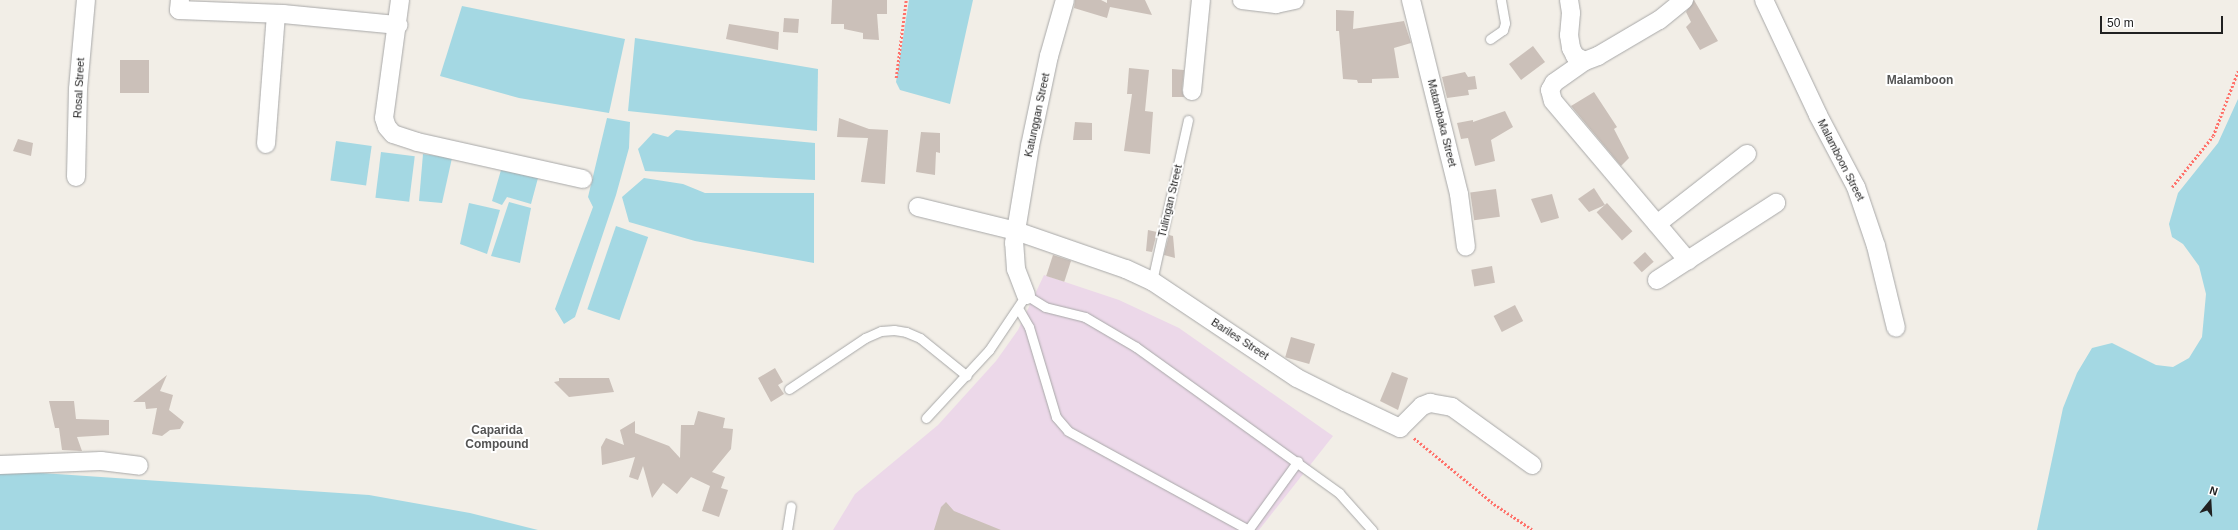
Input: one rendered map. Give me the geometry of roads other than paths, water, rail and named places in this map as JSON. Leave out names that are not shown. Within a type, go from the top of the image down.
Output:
[{"type":"street","name":"Rosal Street","points":[[76,177],[78,89],[86,0]]},
{"type":"street","points":[[180,0],[179,10],[281,9],[398,25]]},
{"type":"street","points":[[400,0],[398,25],[384,118],[387,127],[393,134],[417,142],[583,179]]},
{"type":"street","name":"Katunggan Street","points":[[1022,301],[1014,255],[1016,231],[1036,116],[1065,0]]},
{"type":"street","points":[[1192,91],[1201,0]]},
{"type":"street","points":[[1242,0],[1261,2],[1295,0]]},
{"type":"street","name":"Matambaka Street","points":[[1411,0],[1460,194],[1466,247]]},
{"type":"street","points":[[1569,0],[1571,13],[1568,35],[1571,48],[1575,56],[1585,61]]},
{"type":"street","points":[[1684,0],[1659,20],[1598,56],[1585,61],[1552,86],[1550,95],[1553,101],[1688,262]]},
{"type":"street","name":"Malamboon Street","points":[[1764,0],[1818,115],[1859,193],[1876,246],[1896,328]]},
{"type":"street","points":[[266,144],[281,9]]},
{"type":"street","points":[[1657,224],[1748,154]]},
{"type":"street","points":[[1657,280],[1688,262],[1776,203]]},
{"type":"street","name":"Bariles Street","points":[[918,207],[1016,231],[1126,269],[1152,281],[1297,378],[1400,428],[1422,406],[1441,404],[1452,407],[1532,465]]},
{"type":"street","points":[[0,465],[101,461],[139,466]]},
{"type":"lane","points":[[1490,39],[1503,30],[1505,23],[1501,0]]},
{"type":"lane","name":"Tulingan Street","points":[[1152,281],[1188,120]]},
{"type":"lane","points":[[926,418],[967,376],[989,350],[1022,301]]},
{"type":"lane","points":[[1022,301],[1080,316],[1101,325],[1298,461],[1339,493],[1372,530]]},
{"type":"lane","points":[[1022,301],[1056,417],[1068,430],[1249,530],[1298,461]]},
{"type":"lane","points":[[788,389],[865,338],[881,331],[894,330],[906,332],[920,338],[967,376]]},
{"type":"lane","points":[[787,530],[791,506]]},
{"type":"water","points":[[909,0],[973,0],[950,104],[900,90],[896,82]]},
{"type":"water","points":[[462,6],[625,39],[609,113],[519,98],[440,76]]},
{"type":"water","points":[[635,38],[818,69],[817,131],[628,111]]},
{"type":"water","points":[[2238,99],[2238,530],[2037,530],[2063,408],[2077,373],[2092,348],[2112,343],[2156,365],[2173,367],[2189,358],[2202,337],[2206,294],[2199,266],[2183,244],[2172,237],[2169,224],[2178,193],[2218,143]]},
{"type":"water","points":[[607,118],[630,122],[629,148],[616,195],[575,317],[564,324],[555,309],[593,207],[588,197]]},
{"type":"water","points":[[676,130],[815,143],[815,180],[645,171],[638,149],[653,133],[668,137]]},
{"type":"water","points":[[336,141],[372,146],[366,186],[330,181]]},
{"type":"water","points":[[381,152],[415,156],[409,202],[375,198]]},
{"type":"water","points":[[423,154],[452,158],[442,203],[419,201]]},
{"type":"water","points":[[501,170],[538,178],[531,204],[507,197],[502,205],[492,201]]},
{"type":"water","points":[[644,178],[683,184],[705,193],[814,193],[814,263],[695,241],[629,222],[622,197]]},
{"type":"water","points":[[509,202],[531,208],[520,263],[491,256]]},
{"type":"water","points":[[469,203],[500,210],[487,254],[460,244]]},
{"type":"water","points":[[616,226],[648,237],[619,320],[587,309]]},
{"type":"water","points":[[27,472],[369,495],[470,513],[538,530],[0,530],[0,473]]},
{"type":"district","name":"Malamboon","points":[[1920,81]]},
{"type":"district","name":"Caparida Compound","points":[[497,438]]}]
